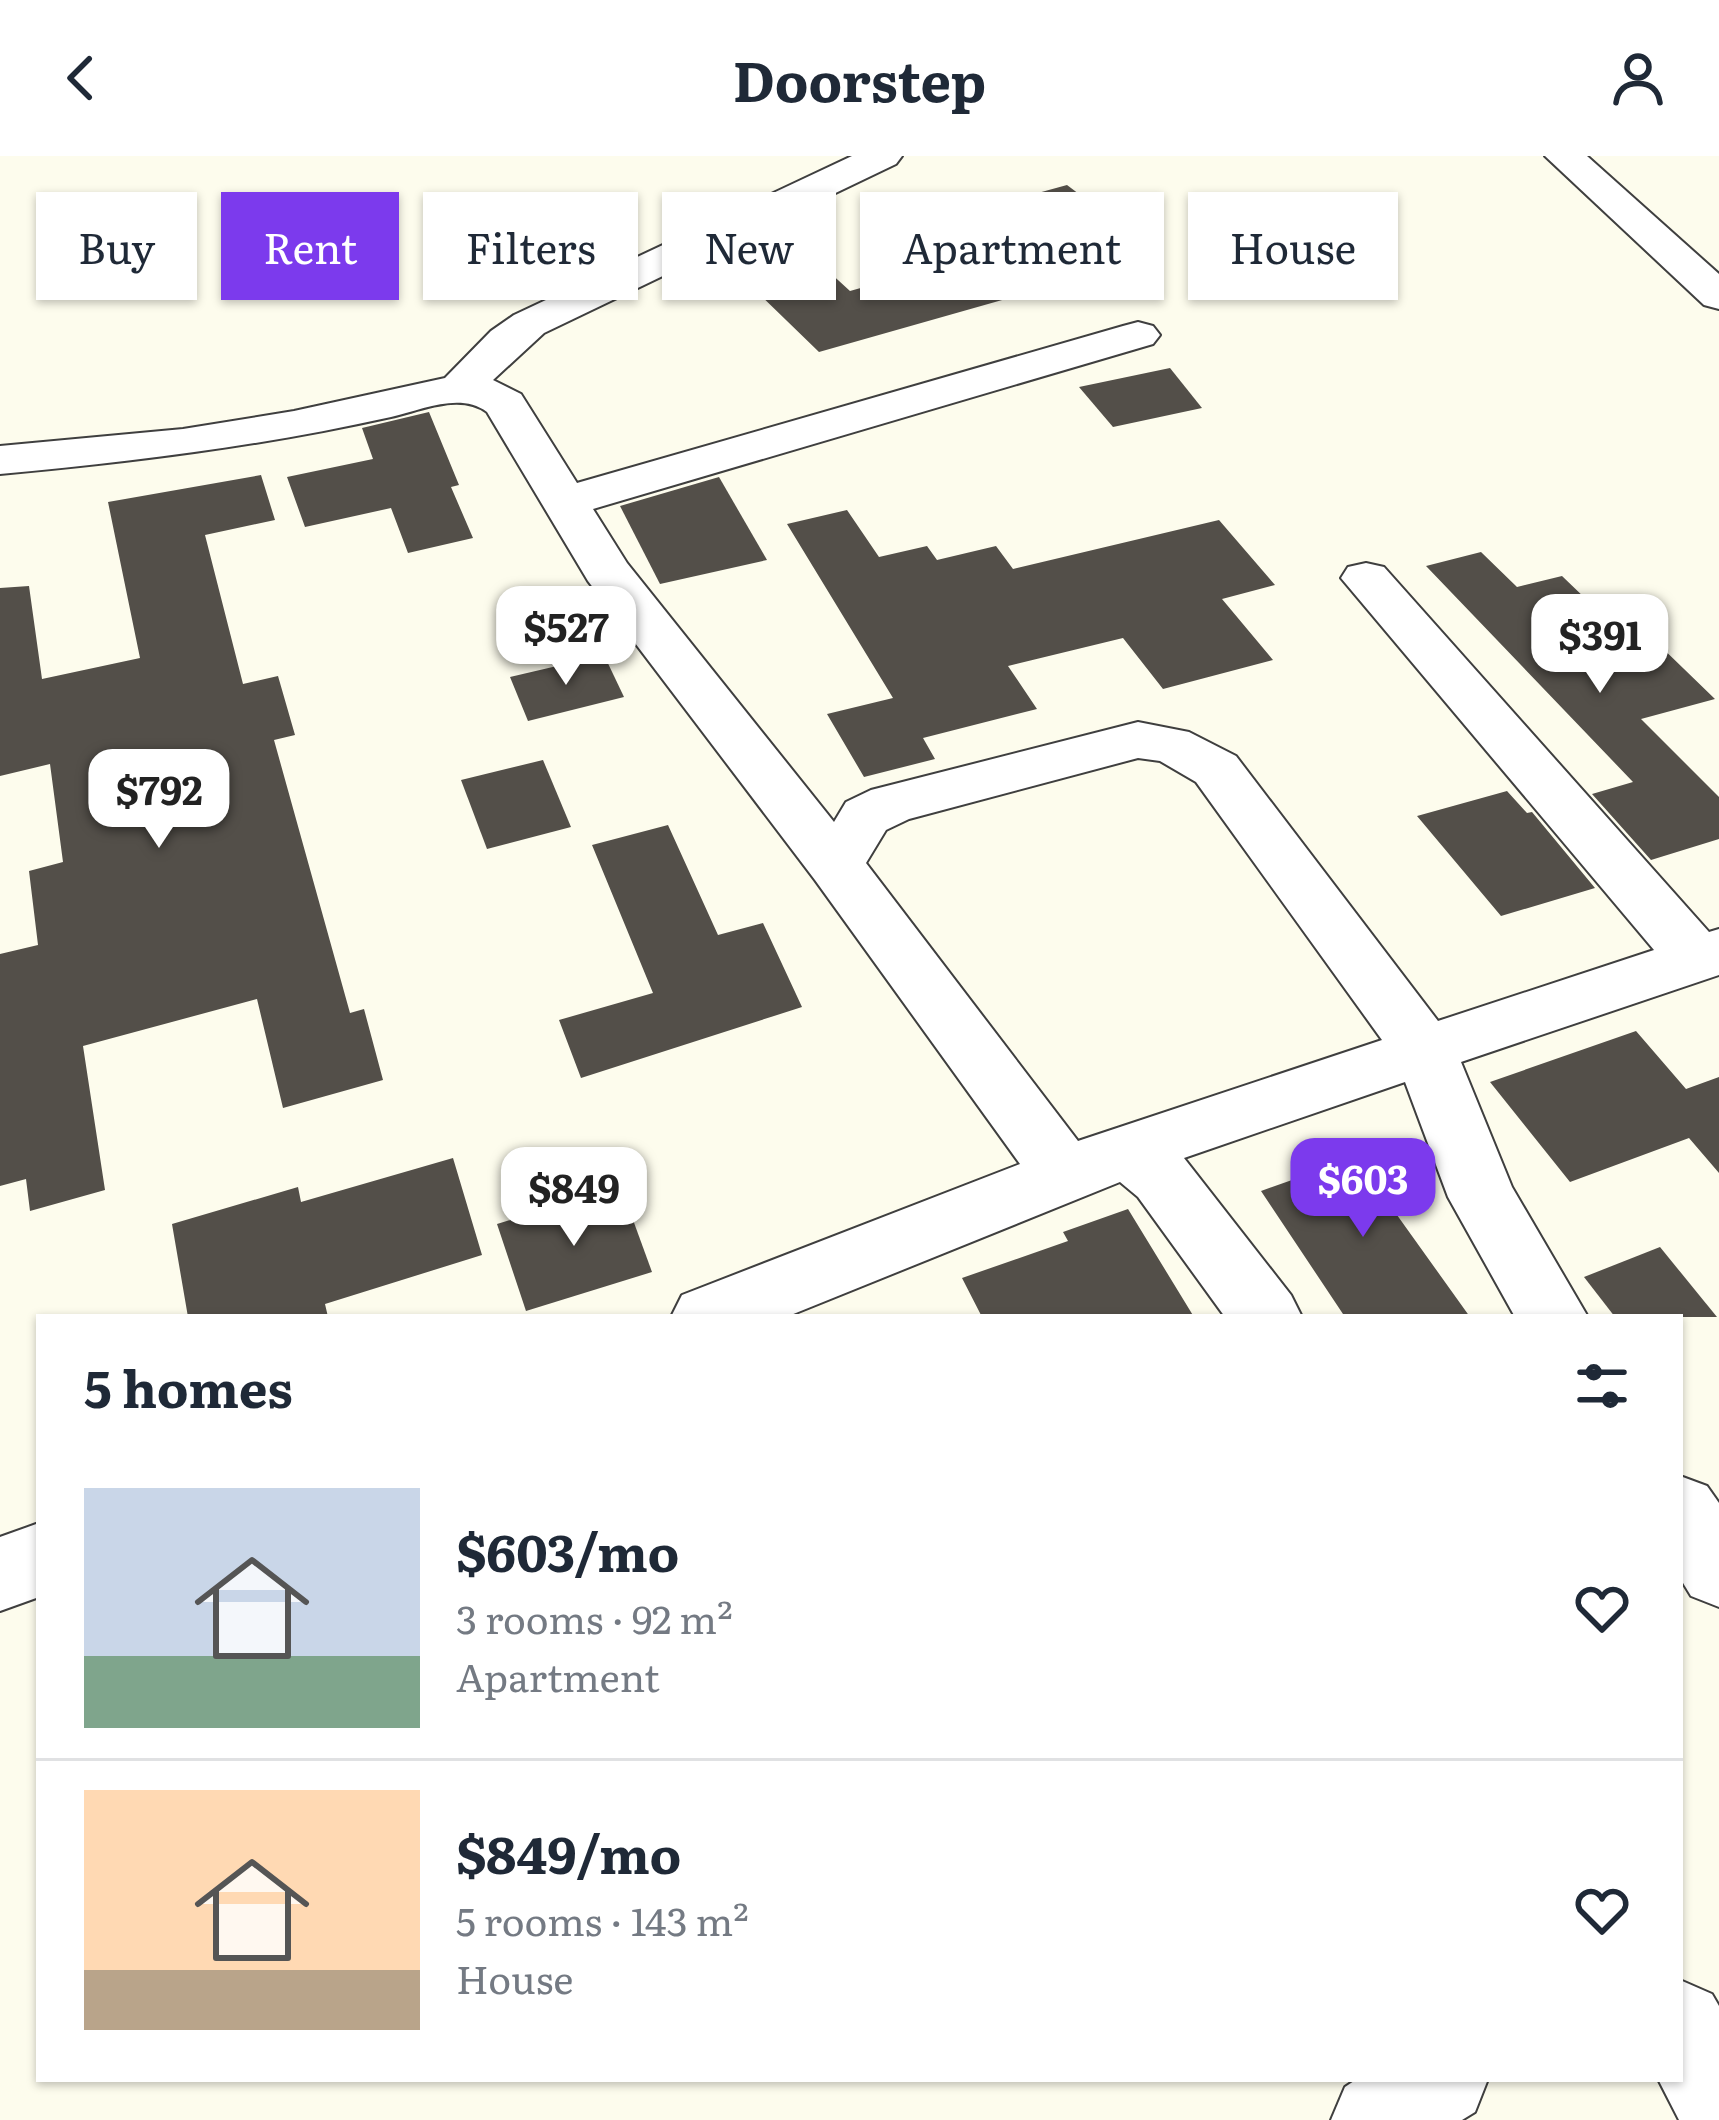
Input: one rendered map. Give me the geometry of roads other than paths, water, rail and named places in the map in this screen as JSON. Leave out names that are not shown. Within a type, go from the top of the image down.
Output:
[{"type":"street","points":[[460,388],[506,340],[529,324],[883,156]]},
{"type":"street","points":[[1564,156],[1719,296]]},
{"type":"street","points":[[565,502],[1138,335]]},
{"type":"street","points":[[0,460],[183,443],[294,425],[460,388],[488,392],[505,404],[606,570],[836,865],[1066,1174]]},
{"type":"street","points":[[715,1314],[1128,1150],[1708,955],[1366,578]]},
{"type":"street","points":[[836,865],[866,816],[891,805],[1138,740],[1186,749],[1216,769],[1425,1052],[1482,1197],[1550,1314]]},
{"type":"street","points":[[1128,1150],[1162,1178],[1265,1314]]},
{"type":"street","points":[[1683,1516],[1719,1570]]},
{"type":"street","points":[[0,1574],[36,1561]]},
{"type":"street","points":[[1683,2032],[1719,2100]]},
{"type":"street","points":[[1378,2120],[1437,2082]]}]
